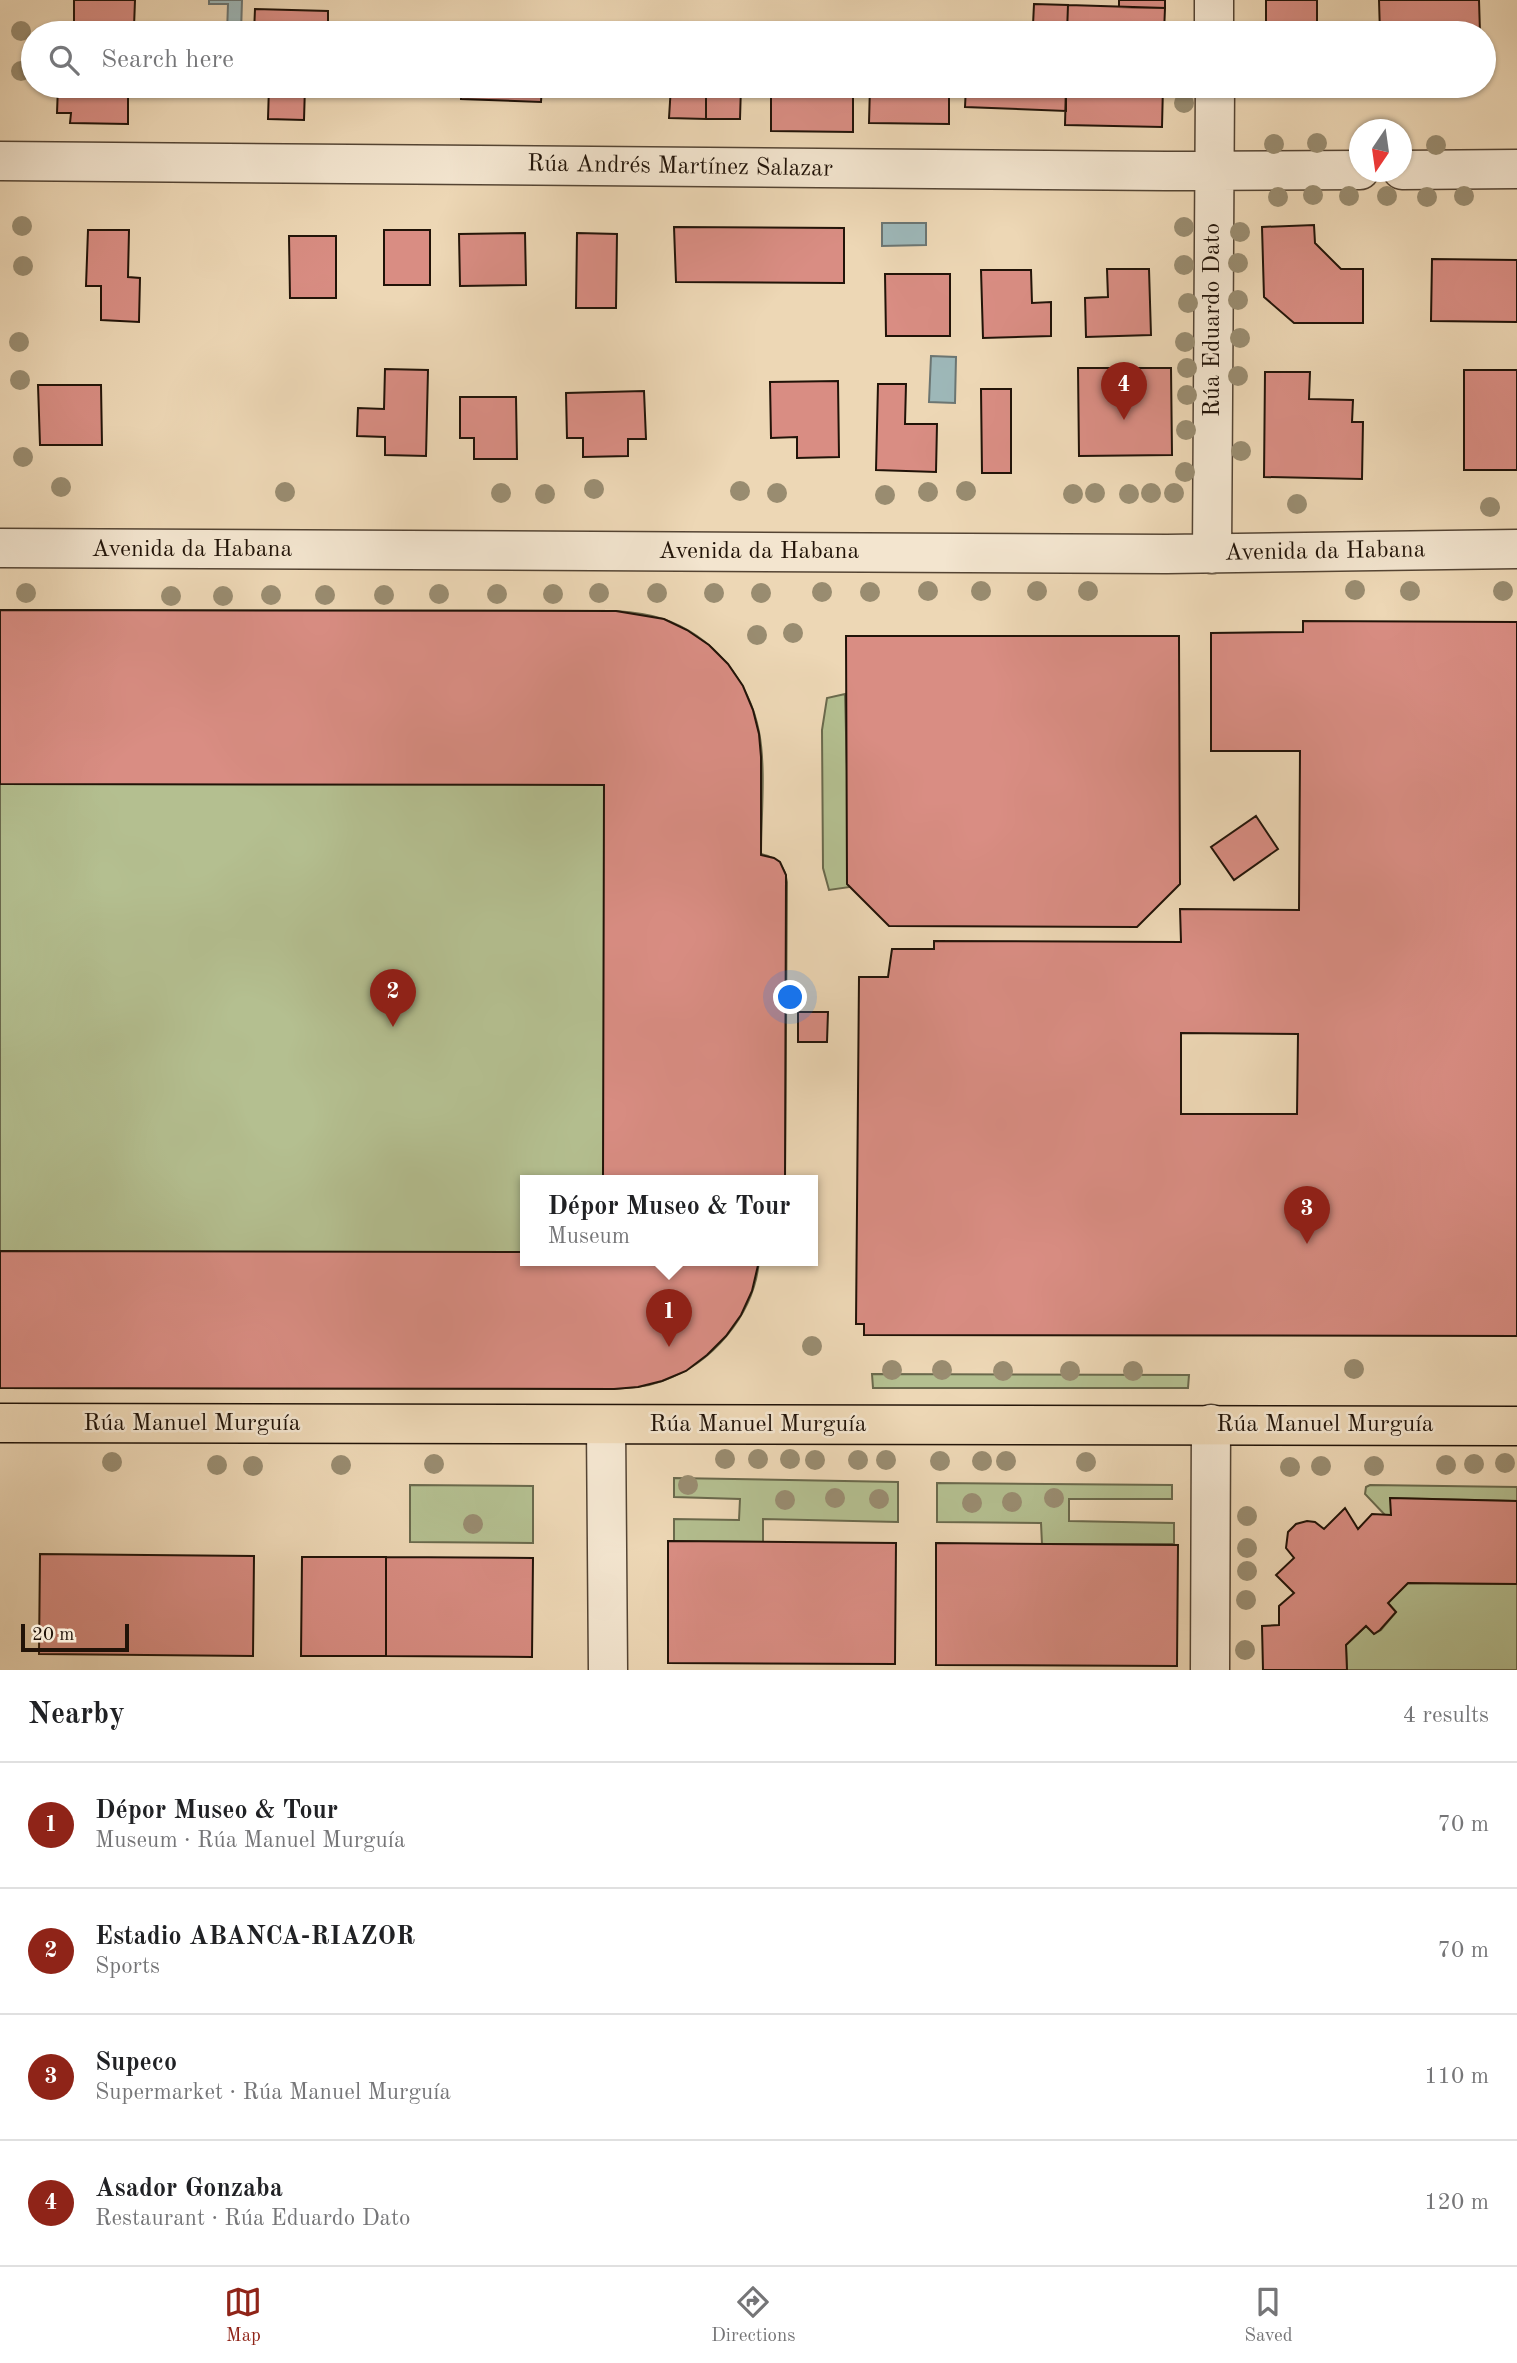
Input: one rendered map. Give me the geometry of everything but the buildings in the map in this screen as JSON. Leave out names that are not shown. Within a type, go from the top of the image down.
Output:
[{"type":"main road","name":"Rúa Manuel Murguía","points":[[0,1423],[1517,1426]]},
{"type":"street","points":[[1214,0],[1214,21]]},
{"type":"street","name":"Rúa Eduardo Dato","points":[[1212,554],[1215,98]]},
{"type":"street","name":"Rúa Andrés Martínez Salazar","points":[[0,161],[1349,170]]},
{"type":"street","points":[[1412,170],[1517,169]]},
{"type":"street","name":"Avenida da Habana","points":[[0,548],[1212,554],[1517,549]]},
{"type":"street","points":[[1210,1670],[1211,1424]]},
{"type":"street","points":[[606,1426],[608,1670]]},
{"type":"green space","points":[[0,610],[616,611],[663,619],[698,637],[713,649],[737,678],[754,713],[762,761],[761,854],[772,857],[779,863],[787,882],[785,1175],[520,1175],[520,1266],[758,1266],[749,1300],[727,1335],[713,1350],[698,1363],[662,1381],[614,1389],[0,1388]]},
{"type":"green space","points":[[845,694],[850,887],[829,890],[823,868],[822,730],[827,698]]},
{"type":"green space","points":[[872,1374],[1189,1375],[1188,1388],[873,1388]]},
{"type":"green space","points":[[674,1478],[898,1482],[898,1522],[763,1519],[763,1542],[674,1541],[674,1519],[739,1520],[740,1499],[674,1497]]},
{"type":"green space","points":[[937,1483],[1172,1485],[1172,1499],[1069,1499],[1069,1521],[1174,1523],[1174,1544],[1042,1544],[1041,1523],[937,1522]]},
{"type":"green space","points":[[410,1485],[533,1486],[533,1543],[410,1542]]},
{"type":"green space","points":[[1366,1487],[1517,1487],[1517,1501],[1391,1498],[1391,1515],[1385,1515],[1365,1494]]},
{"type":"green space","points":[[1408,1583],[1517,1584],[1517,1670],[1347,1670],[1346,1645],[1366,1626],[1374,1634],[1381,1630],[1396,1612],[1388,1603]]},
{"type":"water","points":[[209,0],[242,0],[241,21],[227,21],[228,4],[209,4]]},
{"type":"water","points":[[882,223],[926,223],[926,245],[882,246]]},
{"type":"water","points":[[931,356],[956,357],[955,403],[929,402]]},
{"type":"place","name":"Asador Gonzaba","points":[[1124,420]]},
{"type":"place","name":"Estadio ABANCA-RIAZOR","points":[[393,1027]]},
{"type":"place","name":"Supeco","points":[[1307,1244]]},
{"type":"place","name":"Dépor Museo & Tour","points":[[669,1347]]}]
